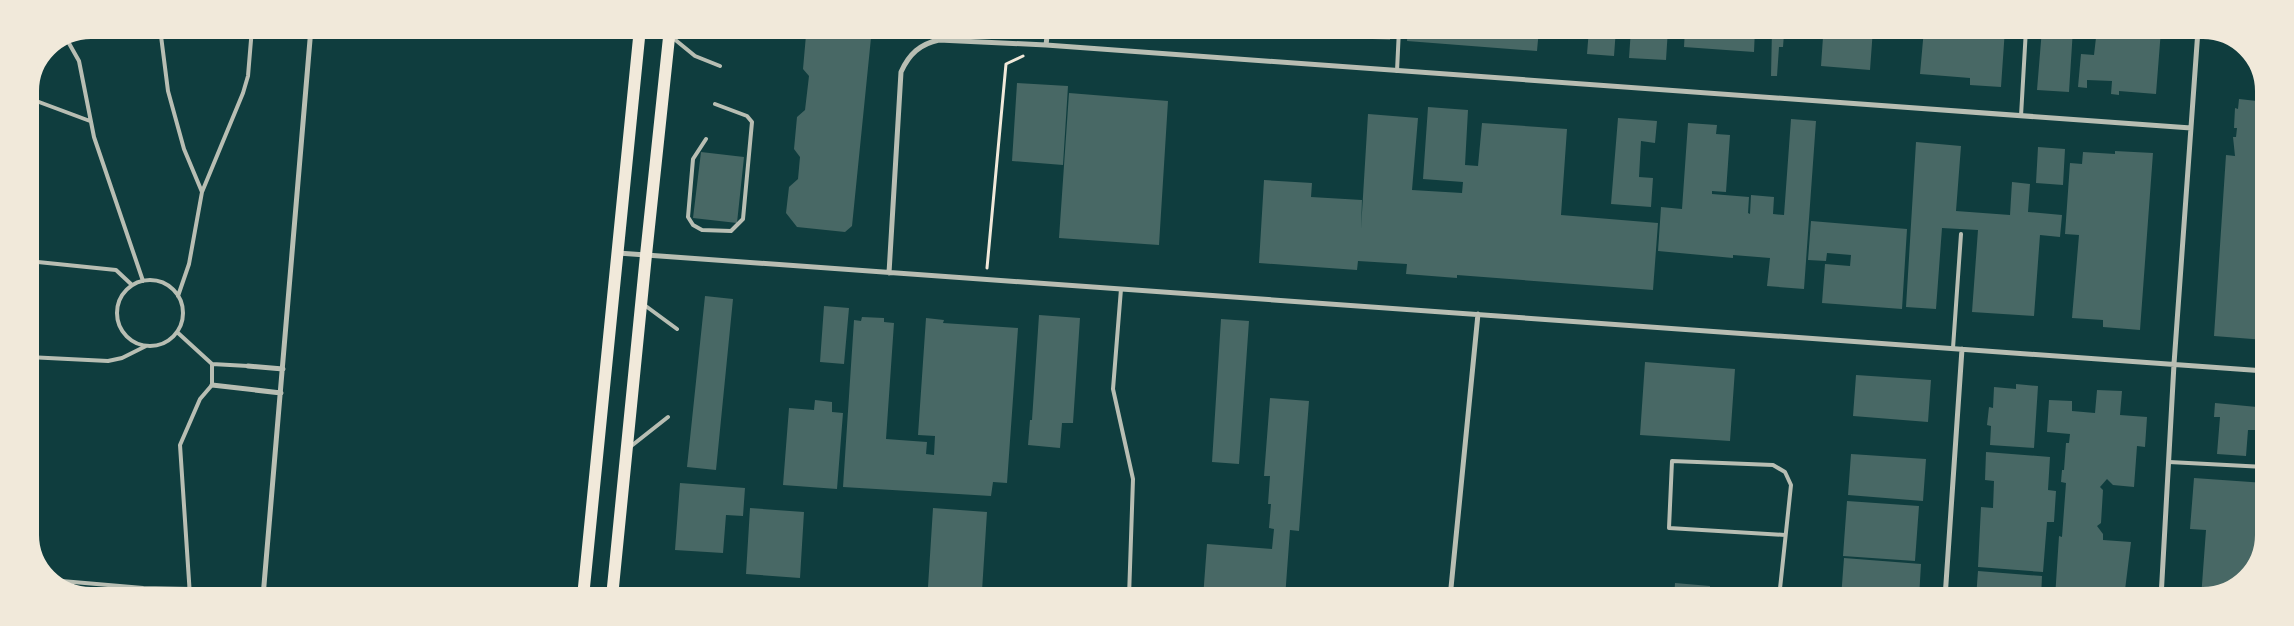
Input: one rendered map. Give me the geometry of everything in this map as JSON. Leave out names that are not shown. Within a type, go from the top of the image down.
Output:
[{"type":"main road","points":[[584,590],[639,36]]},
{"type":"main road","points":[[613,590],[669,36]]},
{"type":"street","points":[[264,590],[311,36]]},
{"type":"street","points":[[1046,45],[1047,36]]},
{"type":"street","points":[[2162,590],[2174,364],[2198,36]]},
{"type":"street","points":[[889,273],[900,83],[906,62],[920,47],[939,40],[1046,45],[2191,128]]},
{"type":"street","points":[[618,252],[2258,370]]},
{"type":"street","points":[[1451,590],[1478,314]]},
{"type":"street","points":[[1946,590],[1962,349]]},
{"type":"street","points":[[248,366],[283,369]]},
{"type":"street","points":[[212,385],[281,393]]},
{"type":"lane","points":[[161,36],[168,91],[184,150],[202,192]]},
{"type":"lane","points":[[178,296],[186,277],[193,250],[202,192],[244,93],[248,76],[251,36]]},
{"type":"lane","points":[[675,36],[695,56],[720,66]]},
{"type":"lane","points":[[1397,71],[1399,36]]},
{"type":"lane","points":[[2022,116],[2026,36]]},
{"type":"lane","points":[[68,41],[78,61],[90,121],[143,281]]},
{"type":"lane","points":[[36,101],[90,121]]},
{"type":"lane","points":[[706,139],[693,159],[688,216],[693,226],[702,230],[731,230],[743,219],[752,122],[747,116],[715,104]]},
{"type":"lane","points":[[1953,348],[1961,234]]},
{"type":"lane","points":[[36,262],[116,270],[132,285]]},
{"type":"lane","points":[[36,357],[108,361],[122,358],[146,346],[164,343],[177,332],[182,320],[182,308],[178,296],[169,286],[156,281],[143,281],[132,285],[118,303],[117,315],[119,326],[125,336],[135,343],[146,346]]},
{"type":"lane","points":[[1121,289],[1114,390],[1133,479],[1129,590]]},
{"type":"lane","points":[[642,303],[676,329]]},
{"type":"lane","points":[[177,332],[212,364],[248,366]]},
{"type":"lane","points":[[63,581],[143,588],[191,589],[180,446],[200,399],[212,385],[212,364]]},
{"type":"lane","points":[[627,450],[668,416]]},
{"type":"lane","points":[[1780,590],[1786,535],[1791,485],[1789,478],[1779,467],[1773,465],[1672,461],[1669,528],[1786,535]]},
{"type":"lane","points":[[2169,462],[2258,467]]},
{"type":"path","points":[[986,279],[1006,64],[1046,45]]},
{"type":"building","points":[[806,36],[871,36],[852,226],[845,232],[797,227],[786,213],[789,187],[798,179],[800,157],[794,149],[797,117],[805,110],[809,76],[803,69]]},
{"type":"building","points":[[1355,36],[1390,36],[1390,40],[1355,38]]},
{"type":"building","points":[[1407,36],[1538,36],[1537,51],[1407,41]]},
{"type":"building","points":[[1588,36],[1615,36],[1614,56],[1587,54]]},
{"type":"building","points":[[1631,36],[1668,36],[1666,60],[1629,58]]},
{"type":"building","points":[[1685,36],[1755,36],[1754,52],[1684,47]]},
{"type":"building","points":[[1772,36],[1784,36],[1783,47],[1779,47],[1777,76],[1771,76]]},
{"type":"building","points":[[1810,36],[1872,36],[1870,70],[1821,66],[1823,37]]},
{"type":"building","points":[[1923,36],[2005,36],[2001,87],[1970,85],[1970,78],[1920,74]]},
{"type":"building","points":[[2041,36],[2073,36],[2069,92],[2037,90]]},
{"type":"building","points":[[2096,36],[2161,36],[2156,94],[2119,91],[2119,95],[2111,94],[2112,81],[2087,80],[2087,88],[2078,87],[2081,54],[2094,55]]},
{"type":"building","points":[[1017,83],[1068,86],[1063,165],[1012,161]]},
{"type":"building","points":[[1069,93],[1168,101],[1159,245],[1059,238]]},
{"type":"building","points":[[2239,99],[2258,101],[2258,339],[2214,336],[2226,155],[2235,156],[2233,137],[2236,137],[2237,128],[2234,128],[2235,108],[2238,109]]},
{"type":"building","points":[[1428,107],[1468,110],[1465,165],[1478,166],[1482,123],[1567,129],[1561,215],[1658,223],[1653,290],[1457,275],[1457,278],[1406,274],[1407,264],[1358,261],[1357,270],[1259,263],[1264,180],[1312,183],[1311,197],[1362,200],[1361,229],[1368,114],[1418,118],[1412,190],[1462,193],[1463,182],[1423,179]]},
{"type":"building","points":[[1618,118],[1657,121],[1655,143],[1641,141],[1639,177],[1653,178],[1651,207],[1611,204]]},
{"type":"building","points":[[1791,119],[1816,121],[1804,289],[1767,286],[1770,258],[1733,255],[1733,258],[1658,251],[1661,207],[1682,209],[1688,123],[1717,125],[1716,134],[1730,135],[1726,192],[1712,191],[1712,194],[1749,197],[1748,213],[1750,214],[1751,195],[1774,197],[1773,214],[1784,215]]},
{"type":"building","points":[[1916,142],[1961,146],[1956,211],[2010,215],[2012,182],[2030,184],[2028,212],[2062,215],[2060,237],[2040,235],[2034,316],[1972,312],[1978,230],[1942,228],[1936,309],[1906,307]]},
{"type":"building","points":[[2038,147],[2065,149],[2063,185],[2036,183]]},
{"type":"building","points":[[2115,151],[2153,153],[2140,330],[2103,327],[2103,320],[2072,318],[2079,235],[2065,234],[2070,163],[2082,164],[2083,152],[2115,154]]},
{"type":"building","points":[[701,152],[744,157],[737,223],[693,218]]},
{"type":"building","points":[[1811,221],[1907,229],[1902,309],[1822,303],[1825,264],[1850,266],[1851,255],[1827,253],[1826,261],[1808,260]]},
{"type":"building","points":[[705,296],[733,299],[716,470],[687,467]]},
{"type":"building","points":[[824,306],[849,308],[844,364],[820,362]]},
{"type":"building","points":[[1039,315],[1080,318],[1073,423],[1062,423],[1060,448],[1028,445],[1030,420],[1032,420]]},
{"type":"building","points":[[862,317],[884,318],[884,322],[894,323],[886,439],[927,442],[926,454],[934,455],[935,436],[918,435],[926,318],[944,320],[943,323],[1018,328],[1007,483],[993,482],[991,496],[843,487],[854,320],[861,321]]},
{"type":"building","points":[[1221,319],[1249,321],[1239,464],[1212,462]]},
{"type":"building","points":[[1645,362],[1735,369],[1730,441],[1640,435]]},
{"type":"building","points":[[1856,375],[1931,380],[1928,422],[1853,416]]},
{"type":"building","points":[[2016,384],[2038,386],[2034,448],[1990,445],[1991,426],[1987,425],[1989,407],[1993,408],[1994,387],[2016,389]]},
{"type":"building","points":[[2097,390],[2122,391],[2120,415],[2147,417],[2145,447],[2137,446],[2134,487],[2113,485],[2107,479],[2100,487],[2103,490],[2101,523],[2097,526],[2103,534],[2103,540],[2131,542],[2125,590],[2056,590],[2059,536],[2062,537],[2066,483],[2061,482],[2062,470],[2064,470],[2066,443],[2069,443],[2070,434],[2047,432],[2049,400],[2072,401],[2072,411],[2095,413]]},
{"type":"building","points":[[1270,398],[1309,401],[1299,531],[1290,530],[1286,590],[1204,590],[1207,544],[1272,549],[1274,529],[1269,528],[1271,504],[1268,504],[1270,476],[1264,476]]},
{"type":"building","points":[[815,400],[832,402],[832,412],[843,413],[837,489],[783,485],[789,408],[814,410]]},
{"type":"building","points":[[2215,403],[2257,407],[2257,430],[2248,430],[2246,456],[2217,454],[2220,417],[2214,417]]},
{"type":"building","points":[[1986,452],[2050,457],[2048,490],[2056,491],[2054,522],[2047,522],[2043,572],[1978,567],[1981,507],[1993,508],[1994,481],[1985,480]]},
{"type":"building","points":[[1851,454],[1926,459],[1923,501],[1848,495]]},
{"type":"building","points":[[2194,478],[2258,483],[2258,534],[2256,549],[2244,571],[2236,578],[2220,587],[2202,590],[2206,530],[2190,529]]},
{"type":"building","points":[[680,483],[745,488],[743,516],[726,515],[723,553],[675,550]]},
{"type":"building","points":[[1847,501],[1919,506],[1915,561],[1843,556]]},
{"type":"building","points":[[750,508],[804,512],[800,578],[746,574]]},
{"type":"building","points":[[933,508],[987,512],[982,590],[928,587]]},
{"type":"building","points":[[1844,558],[1921,564],[1919,590],[1842,590]]},
{"type":"building","points":[[1978,571],[2042,576],[2041,590],[1977,590]]},
{"type":"building","points":[[1675,583],[1710,586],[1710,590],[1675,590]]}]
